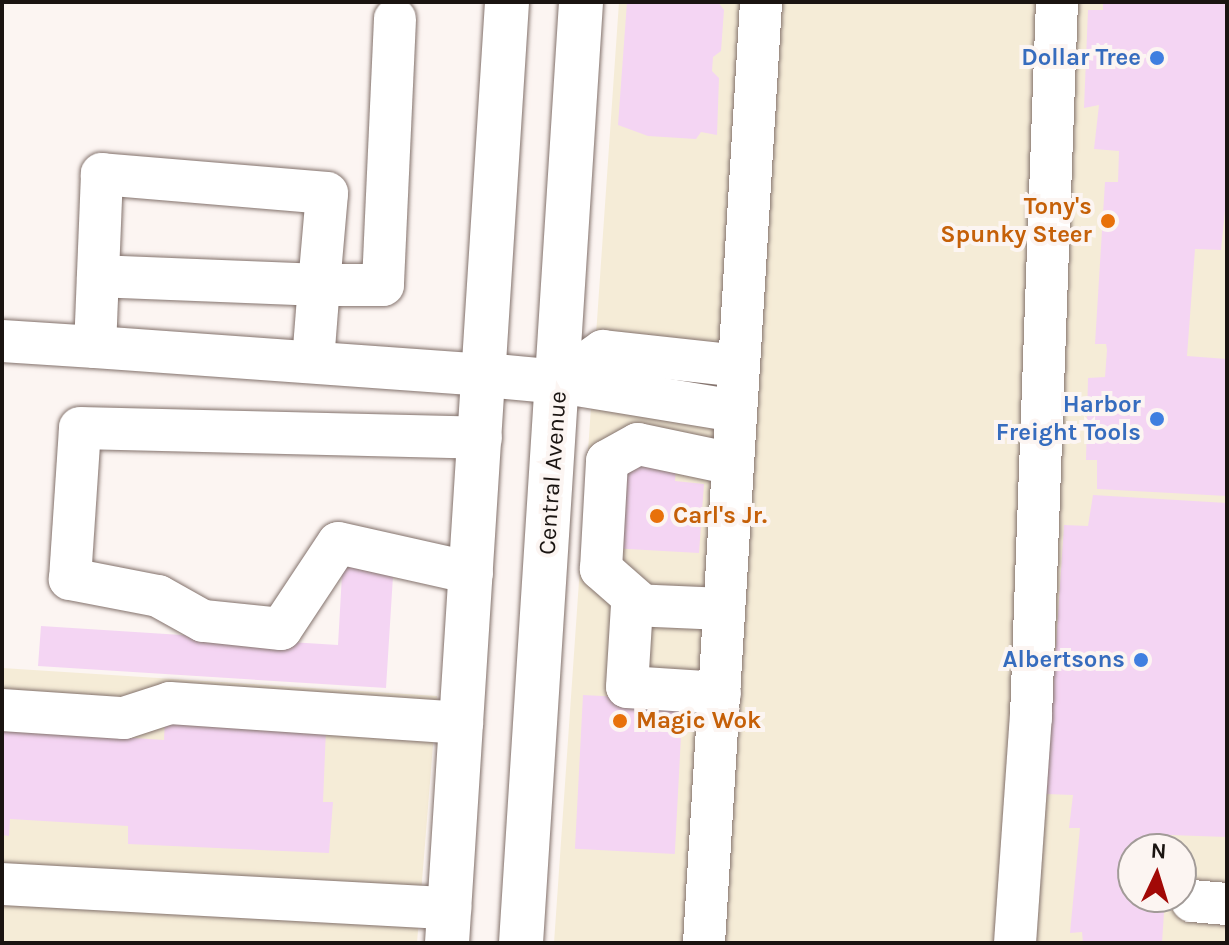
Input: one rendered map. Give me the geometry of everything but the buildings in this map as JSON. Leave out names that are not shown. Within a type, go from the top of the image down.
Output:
[{"type":"main road","points":[[449,926],[507,2]]},
{"type":"main road","name":"Central Avenue","points":[[521,943],[581,2]]},
{"type":"main road","points":[[485,375],[559,382]]},
{"type":"lane","points":[[704,943],[761,2]]},
{"type":"lane","points":[[1015,943],[1031,717],[1047,3]]},
{"type":"lane","points":[[98,276],[383,285],[395,19]]},
{"type":"lane","points":[[95,347],[102,174],[327,193],[313,361]]},
{"type":"lane","points":[[2,341],[485,375]]},
{"type":"lane","points":[[559,382],[603,351],[738,366]]},
{"type":"lane","points":[[559,382],[736,411]]},
{"type":"lane","points":[[472,573],[338,543],[281,629],[203,621],[158,596],[70,579],[80,428],[481,438]]},
{"type":"lane","points":[[642,605],[601,569],[607,461],[638,444],[733,464]]},
{"type":"lane","points":[[720,693],[627,687],[632,605],[724,609]]},
{"type":"lane","points":[[2,710],[124,718],[170,703],[462,723]]},
{"type":"lane","points":[[2,884],[449,926]]},
{"type":"shaded area","points":[[619,2],[1227,2],[1227,943],[554,943]]},
{"type":"shaded area","points":[[2,668],[437,696],[417,943],[2,943]]},
{"type":"place","name":"Dollar Tree","points":[[1157,58]]},
{"type":"place","name":"Tony's Spunky Steer","points":[[1108,221]]},
{"type":"place","name":"Harbor Freight Tools","points":[[1157,419]]},
{"type":"place","name":"Carl's Jr.","points":[[657,516]]},
{"type":"place","name":"Albertsons","points":[[1141,660]]},
{"type":"place","name":"Magic Wok","points":[[620,721]]}]
